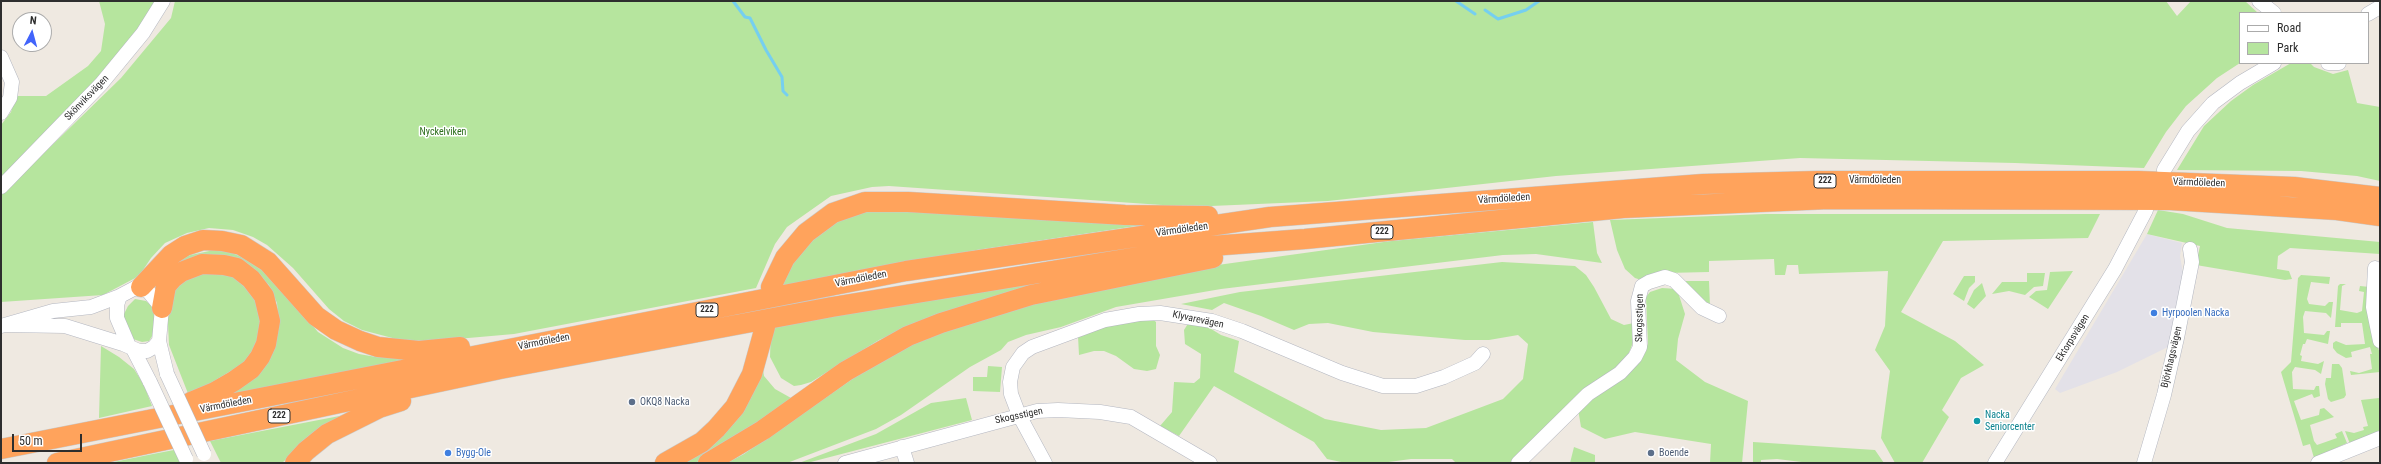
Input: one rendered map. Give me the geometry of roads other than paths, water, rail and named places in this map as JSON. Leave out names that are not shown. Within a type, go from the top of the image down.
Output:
[{"type":"highway","name":"Värmdöleden","points":[[1,449],[906,270],[1270,217],[1703,184],[1817,181],[2138,181],[2279,186],[2380,197]]},
{"type":"highway","name":"Värmdöleden","points":[[57,463],[500,369],[832,307],[1198,247],[1305,239],[1623,208],[1829,199],[2170,200],[2337,210],[2380,216]]},
{"type":"highway","points":[[771,287],[785,258],[806,233],[833,213],[866,202],[908,202],[1125,215],[1270,217]]},
{"type":"highway","points":[[708,463],[763,430],[846,370],[908,336],[941,323],[1031,295],[1305,239]]},
{"type":"highway","points":[[141,287],[171,255],[185,246],[203,240],[222,241],[241,245],[268,262],[316,316],[336,330],[378,347],[419,351],[601,331]]},
{"type":"highway","points":[[146,420],[215,392],[251,369],[260,357],[269,333],[268,309],[259,287],[237,268],[224,265],[202,264],[181,272],[166,286],[162,308]]},
{"type":"highway","points":[[665,463],[702,442],[735,407],[752,374],[765,327]]},
{"type":"highway","points":[[287,463],[298,452],[327,434],[379,408],[500,369]]},
{"type":"highway","points":[[295,463],[306,451],[327,434]]},
{"type":"street","name":"Skönviksvägen","points":[[1,187],[101,84],[143,33],[163,1]]},
{"type":"street","points":[[2259,1],[2273,12]]},
{"type":"street","points":[[2369,13],[2380,7]]},
{"type":"street","points":[[1,57],[12,82],[10,98],[1,113]]},
{"type":"street","points":[[2164,170],[2188,131],[2213,103],[2240,82],[2272,64]]},
{"type":"street","name":"Ektorpsvägen","points":[[1995,463],[2115,269],[2146,210]]},
{"type":"street","name":"Björkhagsvägen","points":[[2144,463],[2164,395],[2177,338],[2192,262],[2190,249]]},
{"type":"street","points":[[2375,268],[2373,307],[2380,340]]},
{"type":"street","name":"Skogsstigen","points":[[1518,463],[1588,394],[1630,364],[1640,347],[1639,292],[1642,286],[1656,279],[1665,277],[1674,280],[1702,308],[1719,316]]},
{"type":"street","points":[[4,326],[53,310],[91,307],[120,296],[132,289],[141,287],[154,296],[162,308],[159,341],[167,374],[206,458]]},
{"type":"street","points":[[120,296],[117,305],[117,318],[150,382],[187,461]]},
{"type":"street","name":"Klyvarevägen","points":[[1045,463],[1019,415],[1011,394],[1010,382],[1013,367],[1023,352],[1032,347],[1099,322],[1123,316],[1160,313],[1212,321],[1242,331],[1342,372],[1383,386],[1416,386],[1444,377],[1475,363],[1483,354]]},
{"type":"street","points":[[4,326],[65,326],[146,351],[154,347],[159,341]]},
{"type":"street","name":"Skogsstigen","points":[[845,463],[1019,415],[1037,411],[1058,410],[1118,414],[1135,419],[1210,463]]},
{"type":"street","points":[[2318,463],[2380,438]]},
{"type":"street","points":[[902,447],[907,463]]},
{"type":"waterway","points":[[733,1],[745,17],[750,18],[782,77],[783,91],[787,95]]},
{"type":"waterway","points":[[1456,1],[1475,14]]},
{"type":"waterway","points":[[1485,10],[1498,19],[1526,10],[1539,1]]},
{"type":"place","name":"Hyrpoolen Nacka","points":[[2154,313]]},
{"type":"place","name":"OKQ8 Nacka","points":[[632,402]]},
{"type":"place","name":"Nacka Seniorcenter","points":[[1977,421]]},
{"type":"place","name":"Bygg-Ole","points":[[448,453]]},
{"type":"place","name":"Boende","points":[[1651,453]]},
{"type":"park label","name":"Nyckelviken","points":[[443,132]]}]
